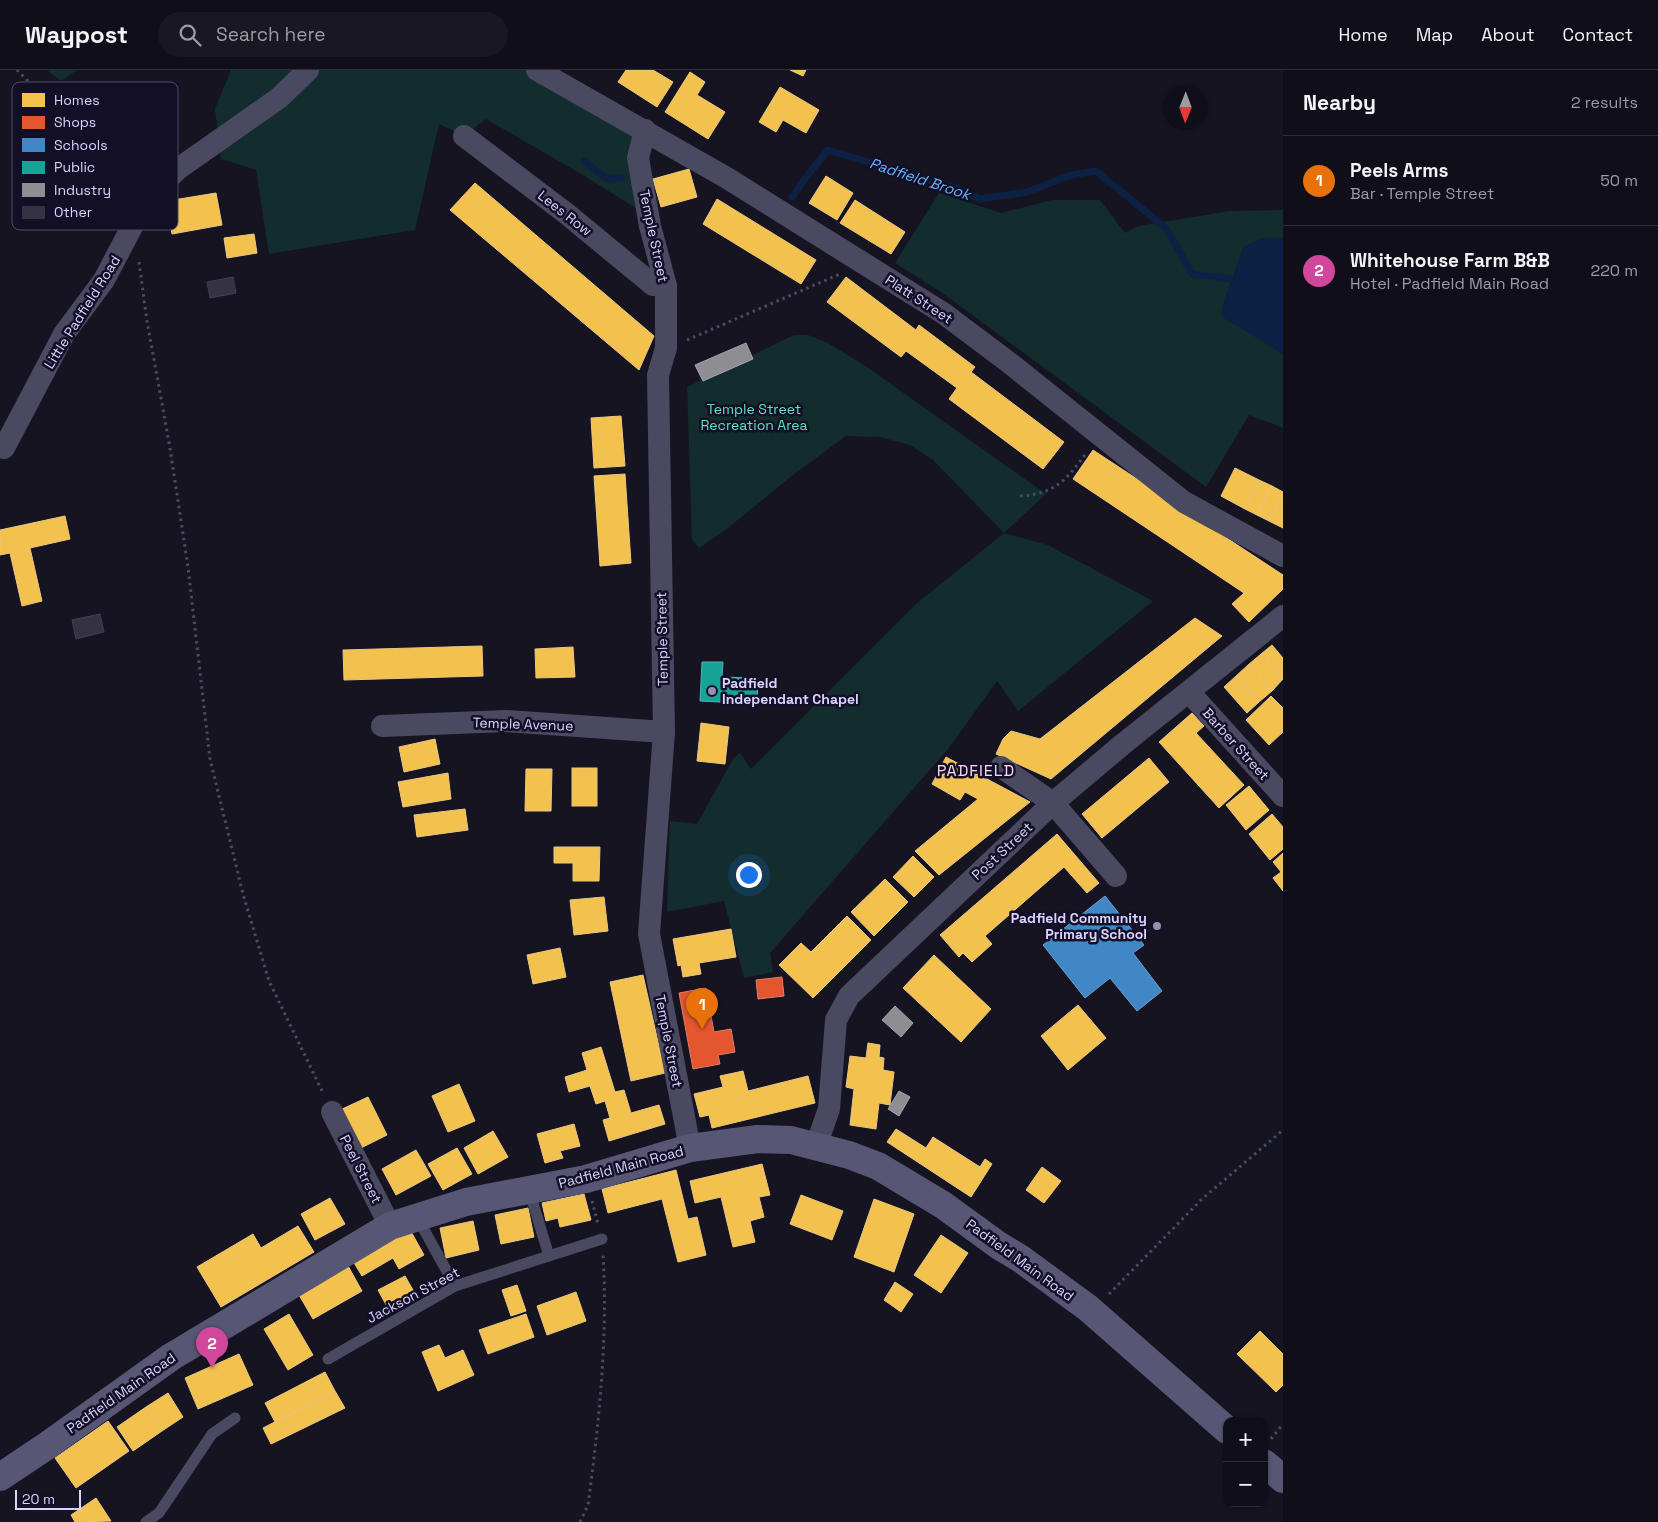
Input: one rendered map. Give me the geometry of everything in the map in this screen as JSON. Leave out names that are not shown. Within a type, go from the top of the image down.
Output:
[{"type":"street","name":"Little Padfield Road","points":[[178,169],[279,98],[308,70]]},
{"type":"street","name":"Platt Street","points":[[537,70],[727,178],[943,313],[1007,361],[1184,502],[1283,556]]},
{"type":"street","name":"Temple Street","points":[[645,130],[638,158],[650,226],[666,286],[666,348],[658,375],[664,732],[648,934],[690,1148]]},
{"type":"street","name":"Lees Row","points":[[464,136],[567,214],[653,285],[666,286]]},
{"type":"street","name":"Little Padfield Road","points":[[4,448],[64,334],[104,280],[130,230]]},
{"type":"street","name":"Post Street","points":[[816,1146],[829,1109],[836,1020],[849,996],[1053,803],[1123,744],[1283,616]]},
{"type":"street","name":"Barber Street","points":[[1189,692],[1283,796]]},
{"type":"street","name":"Temple Avenue","points":[[382,726],[506,721],[664,732]]},
{"type":"street","points":[[1001,767],[1053,803],[1116,876]]},
{"type":"street","name":"Peel Street","points":[[332,1112],[390,1226]]},
{"type":"street","name":"Padfield Main Road","points":[[0,1477],[48,1445],[170,1357],[390,1226],[466,1202],[586,1179],[690,1148],[758,1139],[791,1140],[849,1155],[878,1166],[902,1180],[966,1221],[1088,1308],[1223,1426]]},
{"type":"street","points":[[1268,1454],[1283,1479]]},
{"type":"lane","points":[[529,1190],[549,1256]]},
{"type":"lane","points":[[417,1217],[455,1286]]},
{"type":"lane","name":"Jackson Street","points":[[328,1358],[455,1286],[602,1239]]},
{"type":"lane","points":[[146,1522],[160,1513],[212,1434],[235,1418]]},
{"type":"path","points":[[17,70],[29,82]]},
{"type":"path","points":[[134,230],[188,568],[210,759],[243,894],[270,981],[332,1112]]},
{"type":"path","points":[[666,348],[839,275],[857,260]]},
{"type":"path","points":[[1020,496],[1037,495],[1055,487],[1071,474],[1100,435]]},
{"type":"path","points":[[1088,1308],[1109,1294],[1202,1199],[1283,1130]]},
{"type":"path","points":[[580,1522],[588,1505],[603,1380],[605,1332],[602,1239],[586,1179]]},
{"type":"path","points":[[1268,1450],[1283,1424]]},
{"type":"green space","points":[[47,70],[77,70],[61,81]]},
{"type":"green space","points":[[231,70],[528,70],[637,133],[645,214],[583,175],[486,119],[464,136],[439,124],[415,230],[269,254],[256,170],[221,159],[215,109]]},
{"type":"green space","points":[[939,193],[1001,213],[1052,200],[1100,200],[1125,233],[1138,226],[1230,211],[1283,210],[1283,238],[1262,238],[1243,248],[1221,315],[1283,354],[1283,428],[1249,415],[1206,487],[941,292],[895,263]]},
{"type":"green space","name":"Temple Street Recreation Area","points":[[794,335],[808,335],[828,343],[867,367],[1046,494],[1004,533],[933,460],[910,445],[880,437],[846,436],[789,478],[728,528],[699,548],[692,539],[687,387]]},
{"type":"green space","points":[[1004,533],[1048,545],[1153,601],[1018,711],[997,681],[948,749],[770,953],[773,972],[744,978],[724,901],[667,912],[670,821],[697,824],[733,759],[740,753],[751,769],[916,604]]},
{"type":"water","points":[[1262,238],[1283,238],[1283,354],[1221,316],[1243,248]]},
{"type":"building: Homes","points":[[626,70],[653,70],[673,82],[657,107],[618,82]]},
{"type":"building: Homes","points":[[790,70],[806,70],[803,76]]},
{"type":"building: Homes","points":[[690,72],[705,82],[697,95],[725,112],[708,139],[665,112]]},
{"type":"building: Homes","points":[[780,87],[819,110],[806,133],[783,120],[776,132],[759,122]]},
{"type":"building: Homes","points":[[689,169],[697,197],[661,207],[653,179]]},
{"type":"building: Homes","points":[[826,176],[853,193],[837,220],[809,203]]},
{"type":"building: Homes","points":[[475,183],[654,336],[639,370],[450,210]]},
{"type":"building: Homes","points":[[216,193],[222,225],[172,234],[171,230],[178,230],[178,199]]},
{"type":"building: Homes","points":[[717,199],[816,260],[801,284],[703,224]]},
{"type":"building: Homes","points":[[855,200],[905,232],[891,254],[840,223]]},
{"type":"building: Homes","points":[[254,234],[257,253],[227,258],[224,238]]},
{"type":"building: Homes","points":[[846,277],[916,330],[919,325],[975,367],[971,372],[1064,442],[1043,469],[949,399],[957,388],[906,351],[901,357],[827,302]]},
{"type":"building: Homes","points":[[621,416],[625,466],[594,468],[591,418]]},
{"type":"building: Homes","points":[[1093,450],[1283,575],[1283,589],[1249,622],[1232,604],[1244,593],[1073,479]]},
{"type":"building: Homes","points":[[1235,468],[1259,480],[1245,509],[1221,496]]},
{"type":"building: Homes","points":[[625,474],[631,563],[600,566],[594,476]]},
{"type":"building: Homes","points":[[1259,480],[1272,486],[1257,515],[1245,509]]},
{"type":"building: Homes","points":[[1272,486],[1283,492],[1283,494],[1269,521],[1257,515]]},
{"type":"building: Homes","points":[[1283,494],[1283,528],[1269,521]]},
{"type":"building: Homes","points":[[65,516],[70,539],[30,548],[42,601],[22,606],[10,553],[0,555],[0,530]]},
{"type":"building: Homes","points":[[1195,618],[1222,636],[1051,779],[996,754],[1003,739],[1011,731],[1040,739]]},
{"type":"building: Homes","points":[[1272,645],[1283,658],[1283,679],[1261,654]]},
{"type":"building: Homes","points":[[482,646],[483,676],[344,680],[343,650]]},
{"type":"building: Homes","points":[[573,647],[575,677],[536,678],[535,649]]},
{"type":"building: Homes","points":[[1261,654],[1283,679],[1272,691],[1248,665]]},
{"type":"building: Homes","points":[[1248,665],[1272,691],[1259,702],[1236,676]]},
{"type":"building: Homes","points":[[1236,676],[1259,702],[1247,713],[1224,687]]},
{"type":"building: Homes","points":[[1271,696],[1283,708],[1283,732],[1269,745],[1246,720]]},
{"type":"building: Homes","points":[[1192,713],[1204,726],[1196,733],[1244,785],[1219,808],[1159,742]]},
{"type":"building: Homes","points":[[701,723],[729,727],[725,764],[697,761]]},
{"type":"building: Homes","points":[[435,739],[440,764],[404,772],[399,747]]},
{"type":"building: Homes","points":[[946,757],[1030,802],[939,875],[915,851],[978,799],[965,792],[960,800],[932,784]]},
{"type":"building: Homes","points":[[1149,758],[1169,782],[1102,838],[1082,814]]},
{"type":"building: Homes","points":[[572,768],[597,768],[597,806],[572,806]]},
{"type":"building: Homes","points":[[526,769],[552,769],[551,811],[525,811]]},
{"type":"building: Homes","points":[[448,773],[451,799],[403,807],[398,782]]},
{"type":"building: Homes","points":[[1249,786],[1269,810],[1246,830],[1226,805]]},
{"type":"building: Homes","points":[[465,809],[468,830],[417,837],[414,815]]},
{"type":"building: Homes","points":[[1272,814],[1283,827],[1283,849],[1270,860],[1249,834]]},
{"type":"building: Homes","points":[[1057,834],[1099,883],[1087,893],[1064,867],[985,936],[992,944],[972,962],[963,953],[959,957],[940,935]]},
{"type":"building: Homes","points":[[554,847],[600,847],[599,881],[573,881],[573,863],[554,863]]},
{"type":"building: Homes","points":[[1283,853],[1283,891],[1273,878],[1281,872],[1273,862]]},
{"type":"building: Homes","points":[[913,856],[934,877],[914,897],[893,877]]},
{"type":"building: Homes","points":[[885,879],[908,902],[874,936],[851,912]]},
{"type":"building: Homes","points":[[604,897],[608,931],[574,935],[570,900]]},
{"type":"building: Homes","points":[[847,916],[871,940],[813,998],[779,965],[801,943],[811,952]]},
{"type":"building: Homes","points":[[731,929],[736,957],[699,963],[701,974],[683,977],[681,965],[678,966],[673,939]]},
{"type":"building: Homes","points":[[560,948],[566,977],[533,984],[527,955]]},
{"type":"building: Homes","points":[[934,955],[991,1009],[961,1042],[903,988]]},
{"type":"building: Homes","points":[[643,975],[665,1073],[631,1081],[610,982]]},
{"type":"building: Homes","points":[[1078,1005],[1106,1038],[1068,1070],[1041,1036]]},
{"type":"building: Homes","points":[[868,1043],[880,1045],[879,1057],[884,1058],[883,1070],[894,1072],[890,1105],[879,1103],[876,1129],[850,1125],[854,1089],[846,1087],[850,1056],[866,1058]]},
{"type":"building: Homes","points":[[601,1047],[615,1092],[624,1090],[631,1113],[659,1105],[665,1124],[609,1141],[603,1120],[610,1118],[605,1101],[596,1104],[590,1086],[569,1092],[565,1077],[587,1070],[582,1053]]},
{"type":"building: Homes","points":[[743,1071],[748,1091],[808,1076],[815,1103],[712,1128],[709,1115],[700,1117],[694,1094],[723,1087],[720,1076]]},
{"type":"building: Homes","points":[[459,1084],[475,1121],[448,1132],[432,1096]]},
{"type":"building: Homes","points":[[368,1097],[387,1135],[359,1149],[340,1110]]},
{"type":"building: Homes","points":[[574,1124],[580,1146],[560,1151],[563,1158],[545,1163],[537,1134]]},
{"type":"building: Homes","points":[[896,1129],[926,1148],[933,1137],[980,1167],[985,1159],[992,1164],[971,1197],[887,1142]]},
{"type":"building: Homes","points":[[493,1131],[508,1157],[478,1174],[464,1148]]},
{"type":"building: Homes","points":[[457,1148],[472,1174],[443,1190],[428,1164]]},
{"type":"building: Homes","points":[[416,1150],[431,1176],[396,1195],[382,1169]]},
{"type":"building: Homes","points":[[762,1164],[770,1195],[759,1197],[764,1217],[750,1221],[755,1242],[733,1247],[721,1197],[695,1203],[690,1181]]},
{"type":"building: Homes","points":[[1042,1167],[1061,1181],[1044,1203],[1026,1190]]},
{"type":"building: Homes","points":[[676,1170],[688,1219],[697,1217],[706,1255],[678,1262],[662,1199],[608,1213],[602,1189]]},
{"type":"building: Homes","points":[[584,1194],[591,1220],[560,1227],[558,1218],[546,1221],[542,1203]]},
{"type":"building: Homes","points":[[801,1195],[843,1211],[832,1240],[790,1224]]},
{"type":"building: Homes","points":[[330,1198],[345,1224],[315,1240],[301,1214]]},
{"type":"building: Homes","points":[[874,1199],[914,1214],[894,1272],[854,1257]]},
{"type":"building: Homes","points":[[528,1208],[534,1237],[501,1244],[495,1215]]},
{"type":"building: Homes","points":[[473,1221],[479,1250],[446,1258],[440,1228]]},
{"type":"building: Homes","points":[[298,1226],[314,1252],[221,1307],[197,1267],[253,1234],[261,1248]]},
{"type":"building: Homes","points":[[409,1228],[424,1255],[399,1269],[393,1258],[362,1276],[353,1261]]},
{"type":"building: Homes","points":[[941,1235],[968,1253],[941,1293],[914,1275]]},
{"type":"building: Homes","points":[[347,1264],[362,1291],[313,1319],[299,1295]]},
{"type":"building: Homes","points":[[405,1276],[417,1297],[390,1312],[378,1290]]},
{"type":"building: Homes","points":[[895,1282],[913,1294],[901,1312],[884,1300]]},
{"type":"building: Homes","points":[[517,1285],[526,1311],[511,1316],[502,1290]]},
{"type":"building: Homes","points":[[576,1292],[586,1321],[547,1335],[537,1306]]},
{"type":"building: Homes","points":[[289,1314],[313,1355],[288,1370],[264,1329]]},
{"type":"building: Homes","points":[[526,1314],[534,1337],[488,1354],[479,1330]]},
{"type":"building: Homes","points":[[1260,1331],[1283,1354],[1283,1385],[1276,1392],[1237,1354]]},
{"type":"building: Homes","points":[[439,1345],[445,1358],[463,1350],[474,1375],[438,1391],[422,1352]]},
{"type":"building: Homes","points":[[239,1354],[253,1385],[198,1409],[185,1378]]},
{"type":"building: Homes","points":[[325,1372],[335,1391],[275,1422],[265,1403]]},
{"type":"building: Homes","points":[[335,1391],[345,1408],[271,1444],[263,1428]]},
{"type":"building: Homes","points":[[168,1393],[183,1417],[162,1431],[146,1407]]},
{"type":"building: Homes","points":[[146,1407],[162,1431],[133,1451],[117,1427]]},
{"type":"building: Homes","points":[[108,1421],[129,1451],[76,1488],[55,1458]]},
{"type":"building: Homes","points":[[96,1498],[111,1521],[75,1522],[71,1515]]},
{"type":"building: Shops","points":[[782,977],[784,996],[758,999],[756,980]]},
{"type":"building: Shops","points":[[706,988],[714,1032],[731,1029],[735,1052],[718,1055],[720,1064],[693,1069],[679,993]]},
{"type":"building: Schools","points":[[1105,896],[1144,945],[1133,953],[1162,991],[1137,1011],[1110,978],[1085,998],[1043,945]]},
{"type":"building: Public","points":[[702,662],[723,662],[722,677],[758,678],[757,704],[700,701]]},
{"type":"building: Industry","points":[[746,343],[753,359],[703,381],[695,365]]},
{"type":"building: Industry","points":[[895,1006],[913,1023],[901,1037],[882,1020]]},
{"type":"building: Industry","points":[[899,1091],[910,1097],[899,1116],[888,1109]]},
{"type":"building: Other","points":[[233,277],[236,293],[210,298],[207,282]]},
{"type":"building: Other","points":[[100,614],[104,632],[76,639],[72,620]]},
{"type":"waterway","name":"Padfield Brook","points":[[792,197],[828,150],[953,187],[980,199],[1027,192],[1071,175],[1096,171],[1167,229],[1192,274],[1232,279]]},
{"type":"waterway","points":[[584,161],[607,179],[622,178]]},
{"type":"place","name":"Padfield Independant Chapel","points":[[712,691]]},
{"type":"place","name":"Padfield Community Primary School","points":[[1157,926]]},
{"type":"place","name":"Peels Arms","points":[[702,1029]]},
{"type":"place","name":"Whitehouse Farm B&B","points":[[212,1368]]},
{"type":"district","name":"PADFIELD","points":[[976,770]]}]
